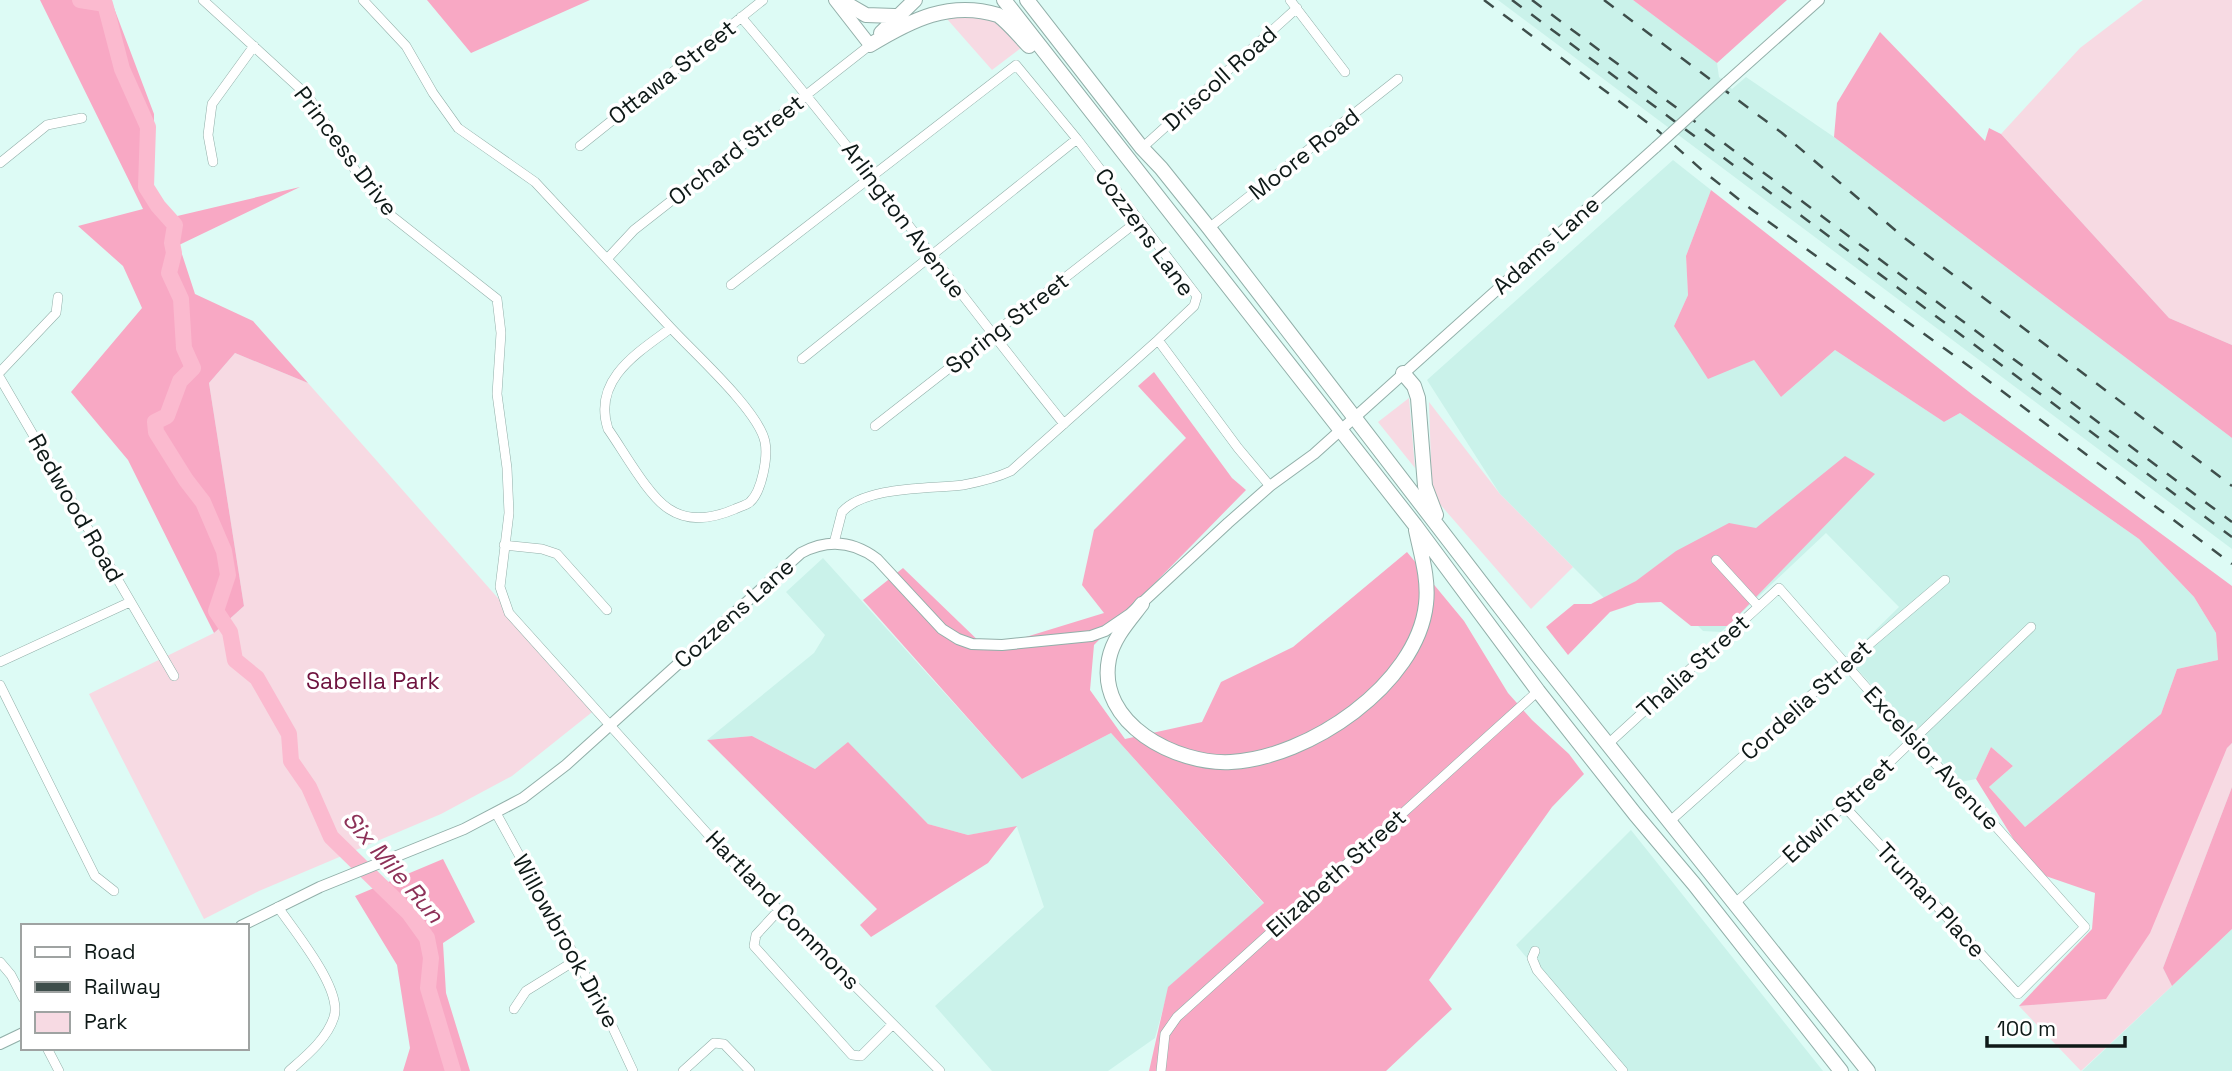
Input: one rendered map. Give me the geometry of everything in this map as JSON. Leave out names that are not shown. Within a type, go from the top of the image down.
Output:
[{"type":"highway","points":[[838,0],[866,15],[895,16]]},
{"type":"highway","points":[[870,45],[895,16],[915,0]]},
{"type":"highway","points":[[870,45],[935,5],[957,0],[977,4],[1006,21],[1086,106]]},
{"type":"highway","points":[[1004,0],[1415,525],[1538,691],[1841,1071]]},
{"type":"highway","points":[[1027,0],[1142,148],[1209,228],[1353,418],[1669,822],[1868,1071]]},
{"type":"highway","points":[[1403,373],[1414,386],[1418,398],[1426,492],[1447,538]]},
{"type":"highway","points":[[1142,604],[1116,639],[1109,658],[1109,682],[1114,699],[1124,715],[1138,730],[1155,742],[1193,758],[1231,762],[1268,755],[1301,743],[1352,713],[1385,684],[1405,657],[1420,628],[1426,603],[1426,577],[1415,525]]},
{"type":"main road","points":[[838,0],[870,45]]},
{"type":"street","name":"Princess Drive","points":[[203,0],[308,96],[384,210],[497,299],[501,333],[498,394],[507,468],[509,513],[500,587],[509,613],[611,724]]},
{"type":"street","points":[[363,0],[406,46],[433,93],[458,128],[535,182],[739,399],[758,423],[765,441],[766,463],[759,485],[750,502],[717,516],[701,518],[669,510],[654,496],[608,429],[604,416],[606,395],[623,363],[671,328]]},
{"type":"street","name":"Ottawa Street","points":[[580,146],[763,0]]},
{"type":"street","points":[[1290,0],[1345,72]]},
{"type":"street","name":"Adams Lane","points":[[834,543],[853,546],[872,555],[942,629],[958,639],[1002,645],[1091,636],[1112,626],[1142,604],[1270,486],[1314,454],[1819,0]]},
{"type":"street","name":"Driscoll Road","points":[[1142,148],[1297,8]]},
{"type":"street","name":"Arlington Avenue","points":[[741,17],[807,94],[1063,425]]},
{"type":"street","name":"Orchard Street","points":[[607,259],[634,230],[870,45]]},
{"type":"street","points":[[213,162],[208,135],[212,104],[254,46]]},
{"type":"street","name":"Cozzens Lane","points":[[245,924],[350,875],[464,829],[496,813],[545,782],[801,553],[823,544],[834,543],[842,512],[856,501],[921,488],[964,484],[999,477],[1011,471],[1194,306],[1197,296],[1077,139],[1016,65],[871,177]]},
{"type":"street","name":"Moore Road","points":[[1209,228],[1398,79]]},
{"type":"street","points":[[0,163],[47,125],[82,118]]},
{"type":"street","points":[[802,359],[1077,139]]},
{"type":"street","points":[[731,285],[871,177]]},
{"type":"street","name":"Spring Street","points":[[875,426],[1139,220]]},
{"type":"street","points":[[0,372],[56,313],[58,297]]},
{"type":"street","points":[[1158,340],[1238,448],[1270,486]]},
{"type":"street","name":"Redwood Road","points":[[0,378],[174,676]]},
{"type":"street","points":[[504,545],[542,549],[557,554],[607,610]]},
{"type":"street","points":[[1716,561],[1758,607]]},
{"type":"street","name":"Cordelia Street","points":[[1669,822],[1846,664],[1945,580]]},
{"type":"street","name":"Thalia Street","points":[[1608,744],[1779,588]]},
{"type":"street","name":"Excelsior Avenue","points":[[1779,588],[1913,741],[1983,812],[2085,927],[2018,995]]},
{"type":"street","points":[[0,662],[130,602]]},
{"type":"street","name":"Edwin Street","points":[[1734,904],[1844,806],[2031,627]]},
{"type":"street","points":[[0,685],[95,876],[114,891]]},
{"type":"street","name":"Elizabeth Street","points":[[1161,1071],[1166,1034],[1177,1017],[1538,691]]},
{"type":"street","name":"Hartland Commons","points":[[611,724],[750,881],[940,1071]]},
{"type":"street","name":"Truman Place","points":[[1844,806],[2018,995]]},
{"type":"street","name":"Willowbrook Drive","points":[[496,813],[606,1013],[633,1071]]},
{"type":"street","points":[[278,907],[332,987],[335,1015],[322,1038],[289,1071]]},
{"type":"street","points":[[779,910],[756,935],[754,946],[852,1055],[862,1056],[893,1024]]},
{"type":"street","points":[[1535,951],[1532,958],[1537,970],[1623,1071]]},
{"type":"street","points":[[514,1009],[526,991],[576,960]]},
{"type":"street","points":[[0,962],[11,975],[21,994]]},
{"type":"street","points":[[0,1044],[21,1034]]},
{"type":"street","points":[[683,1071],[714,1043],[724,1044],[750,1071]]},
{"type":"street","points":[[48,1050],[59,1071]]},
{"type":"shaded area","points":[[40,0],[111,0],[154,114],[154,187],[173,217],[300,187],[179,245],[195,294],[253,321],[308,383],[235,353],[209,383],[244,606],[214,633],[128,460],[71,392],[142,308],[123,266],[78,226],[143,209]]},
{"type":"shaded area","points":[[427,0],[590,0],[471,53]]},
{"type":"shaded area","points":[[1498,0],[1633,0],[1717,63],[1719,77],[1732,89],[1746,77],[1834,137],[2232,438],[2232,549]]},
{"type":"shaded area","points":[[1633,0],[1787,0],[1717,63]]},
{"type":"shaded area","points":[[1880,32],[1985,141],[1989,128],[2001,134],[2169,318],[2232,345],[2232,438],[1834,137],[1837,103]]},
{"type":"shaded area","points":[[1673,160],[1711,190],[1686,256],[1688,295],[1674,326],[1754,360],[1781,397],[1835,350],[1944,422],[1960,413],[2139,539],[2194,597],[2216,633],[2218,660],[2177,669],[2161,714],[2025,827],[1989,787],[2013,766],[1991,747],[1976,779],[1961,782],[1847,658],[1899,607],[1826,533],[1721,632],[1703,631],[1653,580],[1605,599],[1500,494],[1427,380]]},
{"type":"shaded area","points":[[1711,190],[1973,395],[2232,586],[2232,743],[2227,748],[2150,933],[2106,999],[2019,1006],[2092,929],[2095,893],[2034,872],[1976,779],[1991,747],[2013,766],[1989,787],[2025,827],[2161,714],[2177,669],[2218,660],[2216,633],[2194,597],[2139,539],[1960,413],[1944,422],[1835,350],[1781,397],[1754,360],[1708,379],[1674,326],[1688,295],[1686,256]]},
{"type":"shaded area","points":[[1154,372],[1232,478],[1246,490],[1094,645],[1090,690],[1125,739],[1202,722],[1221,682],[1293,647],[1407,552],[1464,621],[1508,693],[1532,720],[1569,754],[1584,774],[1552,807],[1429,980],[1452,1009],[1386,1071],[1149,1071],[1168,987],[1264,903],[1111,733],[1022,779],[863,600],[903,568],[987,649],[1104,613],[1082,585],[1094,530],[1186,438],[1138,386]]},
{"type":"shaded area","points":[[1845,456],[1875,474],[1728,626],[1691,626],[1661,602],[1637,603],[1610,612],[1568,655],[1546,627],[1574,604],[1591,604],[1636,581],[1676,551],[1729,523],[1756,528]]},
{"type":"shaded area","points":[[823,558],[1022,779],[1111,733],[1264,904],[1169,987],[1155,1038],[1108,1071],[992,1071],[935,1006],[1044,907],[1017,827],[968,835],[928,824],[848,743],[815,769],[752,736],[707,740],[814,653],[825,635],[786,592]]},
{"type":"shaded area","points":[[752,736],[815,769],[848,742],[928,824],[968,835],[1017,826],[988,863],[871,937],[860,925],[877,909],[707,740]]},
{"type":"shaded area","points":[[2232,787],[2232,929],[2172,986],[2163,968]]},
{"type":"shaded area","points":[[1631,830],[1823,1071],[1621,1071],[1516,945]]},
{"type":"shaded area","points":[[443,859],[475,922],[443,943],[446,993],[470,1071],[403,1071],[410,1048],[397,965],[355,896]]},
{"type":"shaded area","points":[[2232,929],[2232,1071],[2082,1071],[2172,986]]},
{"type":"green space","points":[[2143,0],[2232,0],[2232,345],[2169,318],[2001,134],[2080,48]]},
{"type":"green space","points":[[940,11],[995,18],[1021,48],[992,70]]},
{"type":"green space","name":"Sabella Park","points":[[235,353],[308,383],[596,709],[512,776],[441,814],[259,891],[204,919],[89,694],[214,633],[244,606],[209,383]]},
{"type":"green space","points":[[1409,398],[1415,468],[1378,422]]},
{"type":"green space","points":[[1429,402],[1500,494],[1573,567],[1531,609],[1432,495]]},
{"type":"green space","points":[[2232,743],[2232,787],[2163,968],[2172,986],[2081,1071],[2019,1006],[2106,998],[2227,748]]},
{"type":"waterway","name":"Six Mile Run","points":[[80,0],[105,4],[122,69],[148,127],[146,187],[175,225],[172,243],[174,253],[169,273],[181,299],[184,348],[193,368],[180,381],[167,416],[155,422],[156,432],[203,502],[224,551],[228,575],[216,611],[230,632],[235,660],[257,678],[289,734],[291,761],[309,787],[331,837],[409,913],[427,938],[431,958],[428,988],[453,1071]]},
{"type":"railway","points":[[1484,0],[1656,129],[1751,209],[1970,367],[2232,564]]},
{"type":"railway","points":[[1512,0],[2232,537]]},
{"type":"railway","points":[[1532,0],[2232,522]]},
{"type":"railway","points":[[1604,0],[1782,133],[1902,236],[2232,486]]}]
